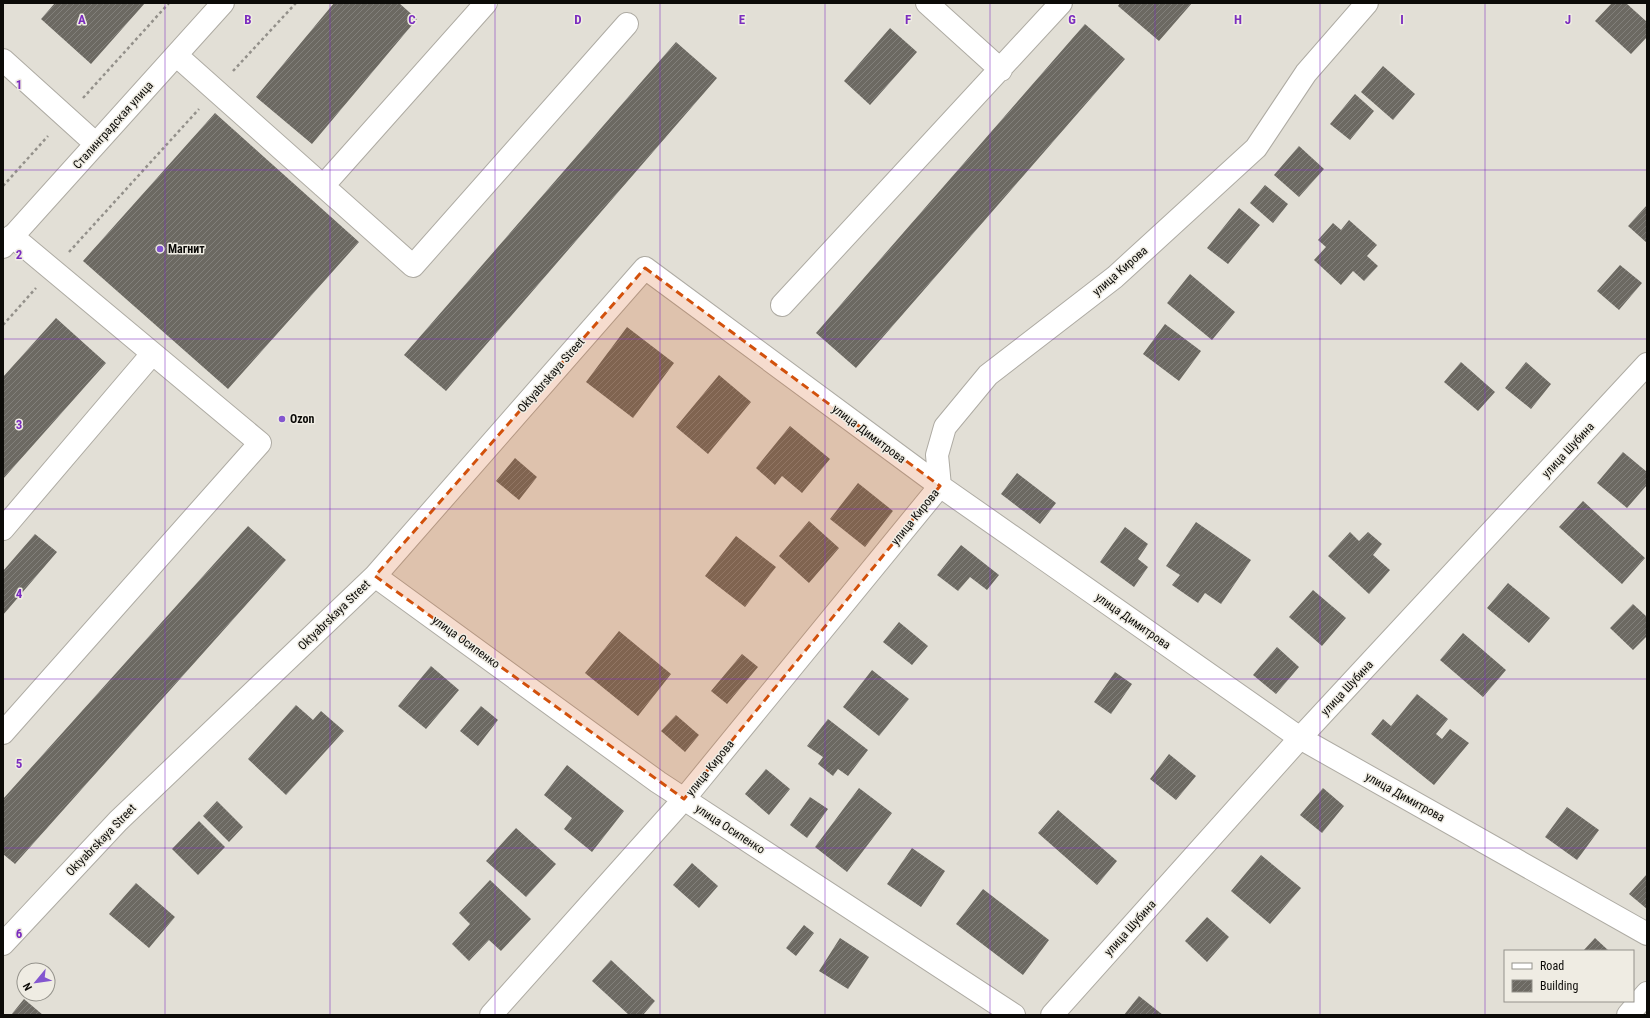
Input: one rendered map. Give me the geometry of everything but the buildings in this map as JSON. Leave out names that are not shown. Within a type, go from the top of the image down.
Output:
[{"type":"street","name":"Сталинградская улица","points":[[8,242],[224,3]]},
{"type":"street","points":[[323,186],[486,3]]},
{"type":"street","points":[[927,3],[1001,70]]},
{"type":"street","points":[[782,305],[1001,70],[1061,3]]},
{"type":"street","name":"улица Кирова","points":[[491,1015],[684,799],[940,486],[938,455],[945,427],[988,375],[1115,277],[1256,148],[1306,73],[1367,3]]},
{"type":"street","points":[[176,55],[413,266],[627,24]]},
{"type":"street","points":[[3,60],[96,144]]},
{"type":"street","points":[[3,733],[260,443],[53,270],[8,242]]},
{"type":"street","name":"улица Димитрова","points":[[646,268],[940,486],[1300,738],[1647,934]]},
{"type":"street","name":"Oktyabrskaya Street","points":[[3,944],[118,821],[375,576],[646,268]]},
{"type":"street","points":[[3,529],[152,354]]},
{"type":"street","name":"улица Шубина","points":[[1052,1015],[1300,738],[1647,364]]},
{"type":"street","name":"улица Осипенко","points":[[375,576],[684,799],[1014,1015]]},
{"type":"street","points":[[1628,1015],[1647,994]]},
{"type":"path","points":[[3,186],[169,3]]},
{"type":"path","points":[[3,325],[296,3]]},
{"type":"highlighted area","points":[[645,268],[940,486],[684,799],[375,576]]},
{"type":"place","name":"Магнит","points":[[160,249]]},
{"type":"place","name":"Ozon","points":[[282,419]]}]
